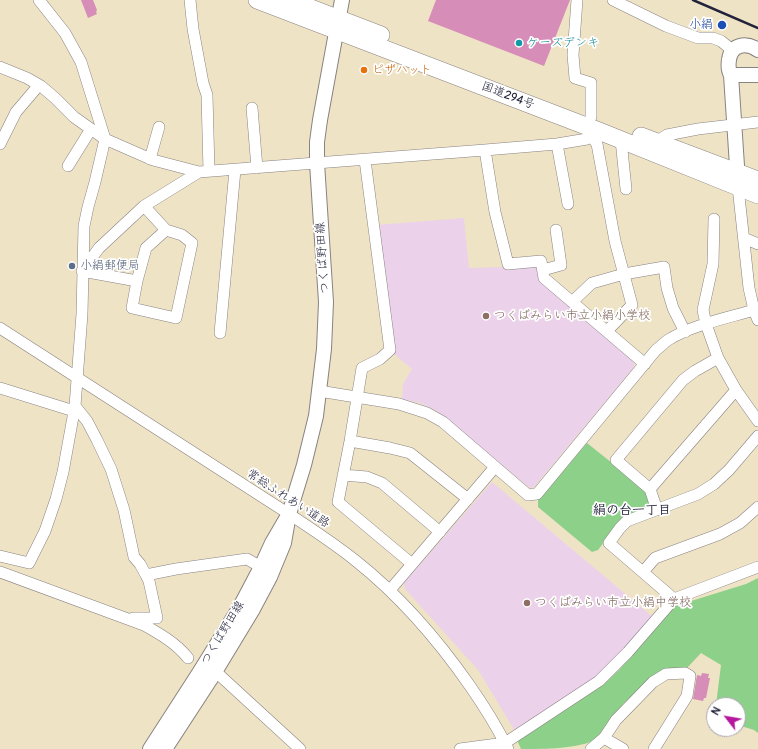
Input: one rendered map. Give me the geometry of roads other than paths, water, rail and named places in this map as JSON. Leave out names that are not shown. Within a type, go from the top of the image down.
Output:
[{"type":"highway","name":"国道294号","points":[[257,0],[337,24],[591,116],[656,142],[738,180],[758,195]]},
{"type":"highway","name":"国道294号","points":[[290,0],[337,24],[596,134],[621,140],[738,180],[758,180]]},
{"type":"main road","name":"つくば野田線","points":[[150,749],[208,674],[253,609],[270,577],[284,543],[289,514],[308,452],[316,416],[319,391],[324,349],[326,302],[317,164],[317,142],[342,0]]},
{"type":"main road","points":[[738,180],[731,75],[728,65],[729,57],[732,50],[739,46],[752,46],[758,50]]},
{"type":"main road","points":[[731,75],[758,75]]},
{"type":"main road","name":"つくば野田線","points":[[165,749],[208,674],[275,536],[289,514]]},
{"type":"street","points":[[0,556],[29,563],[45,531],[63,472],[78,378],[82,314],[84,226],[105,139],[81,62],[65,33],[39,0]]},
{"type":"street","points":[[190,0],[193,29],[203,83],[207,95],[204,172]]},
{"type":"street","points":[[577,0],[573,55],[575,78],[591,83],[591,116]]},
{"type":"street","points":[[613,0],[666,26],[698,38],[713,38],[721,41],[732,50]]},
{"type":"street","points":[[0,67],[27,78],[39,85],[74,116],[105,139],[150,159],[204,172],[557,144],[588,139],[596,134]]},
{"type":"street","points":[[0,144],[16,112],[39,85]]},
{"type":"street","points":[[252,108],[257,168]]},
{"type":"street","points":[[656,142],[667,135],[698,129],[758,122]]},
{"type":"street","points":[[150,159],[159,126]]},
{"type":"street","points":[[68,166],[91,129]]},
{"type":"street","points":[[596,134],[596,144],[615,241],[632,305],[607,331]]},
{"type":"street","points":[[621,140],[626,189]]},
{"type":"street","points":[[557,144],[568,204]]},
{"type":"street","points":[[485,150],[495,212],[508,264],[541,261],[544,278],[645,364]]},
{"type":"street","points":[[365,160],[390,350],[380,359],[362,368],[338,502],[412,564]]},
{"type":"street","points":[[220,333],[235,170]]},
{"type":"street","points":[[82,271],[99,248],[144,206],[204,172]]},
{"type":"street","points":[[319,391],[399,404],[426,413],[443,422],[528,495],[537,494],[656,350],[668,340],[706,324],[756,315],[749,288],[738,180]]},
{"type":"street","points":[[144,206],[166,230],[182,235],[192,243],[176,318],[132,308],[137,281],[146,248],[166,230]]},
{"type":"street","points":[[714,219],[713,264],[703,310],[706,324],[718,358],[736,390],[758,421]]},
{"type":"street","points":[[543,270],[561,265],[556,230]]},
{"type":"street","points":[[744,238],[758,244]]},
{"type":"street","points":[[572,302],[592,283],[624,274],[664,267],[667,288],[673,308],[685,332]]},
{"type":"street","points":[[82,271],[137,281]]},
{"type":"street","name":"常総ふれあい道路","points":[[0,328],[289,514],[356,561],[390,590],[417,619],[458,668],[478,698],[506,746]]},
{"type":"street","points":[[657,510],[650,488],[616,460],[683,380],[695,371],[718,358]]},
{"type":"street","points":[[0,388],[74,408],[87,421],[111,469],[124,510],[134,557],[140,564],[149,581],[157,618],[125,618]]},
{"type":"street","points":[[650,488],[736,390]]},
{"type":"street","points":[[674,598],[609,543],[627,521],[698,494],[714,484],[729,470],[758,436]]},
{"type":"street","points":[[350,441],[410,453],[468,499]]},
{"type":"street","points":[[390,590],[495,467]]},
{"type":"street","points":[[343,475],[367,477],[382,483],[440,532]]},
{"type":"street","points":[[643,572],[656,558],[720,534],[740,523],[758,507]]},
{"type":"street","points":[[146,575],[176,569],[247,559],[261,567]]},
{"type":"street","points":[[460,749],[506,746],[599,681],[628,652],[674,598],[758,567]]},
{"type":"street","points":[[0,572],[144,625],[163,636],[181,650],[188,658]]},
{"type":"street","points":[[590,749],[604,738],[616,720],[653,682],[666,674],[685,672],[690,676],[687,696],[654,749]]},
{"type":"street","points":[[208,674],[300,749]]},
{"type":"street","points":[[604,738],[623,749]]},
{"type":"railway","points":[[693,0],[758,28]]},
{"type":"place","name":"小絹","points":[[722,25]]},
{"type":"place","name":"ケーズデンキ","points":[[519,43]]},
{"type":"place","name":"ピザハット","points":[[364,70]]},
{"type":"place","name":"小絹郵便局","points":[[72,266]]},
{"type":"place","name":"つくばみらい市立小絹小学校","points":[[486,316]]},
{"type":"place","name":"つくばみらい市立小絹中学校","points":[[527,603]]},
{"type":"district","name":"絹の台一丁目","points":[[632,511]]}]
